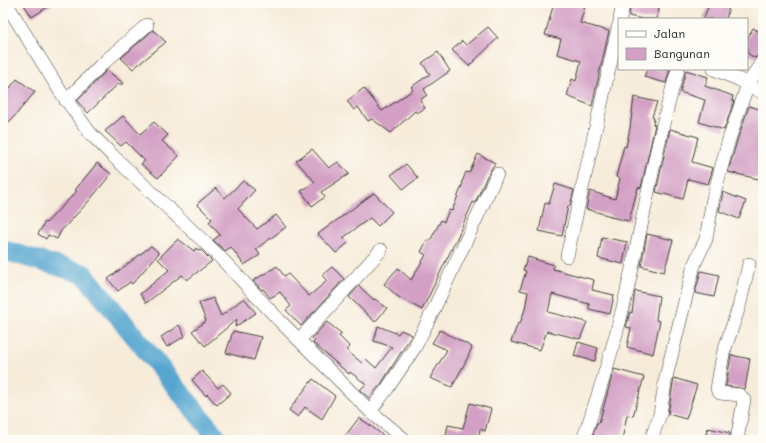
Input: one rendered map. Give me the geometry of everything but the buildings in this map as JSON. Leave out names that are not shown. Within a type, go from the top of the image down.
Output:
[{"type":"street","points":[[6,3],[66,101],[90,133],[229,267],[370,411],[405,440]]},
{"type":"street","points":[[620,18],[623,3]]},
{"type":"street","points":[[66,101],[102,65],[146,25]]},
{"type":"street","points":[[567,256],[618,28]]},
{"type":"street","points":[[651,440],[660,414],[666,377],[694,265],[706,239],[713,198],[728,139],[748,84],[763,60]]},
{"type":"street","points":[[583,440],[612,349],[627,291],[657,151],[678,70]]},
{"type":"street","points":[[716,70],[748,84],[763,93]]},
{"type":"street","points":[[370,411],[387,389],[415,347],[432,314],[497,174]]},
{"type":"street","points":[[299,340],[381,250]]},
{"type":"street","points":[[737,440],[744,400],[740,395],[720,393],[717,389],[723,354],[738,308],[749,264]]},
{"type":"waterway","points":[[3,250],[84,274],[219,440]]}]
